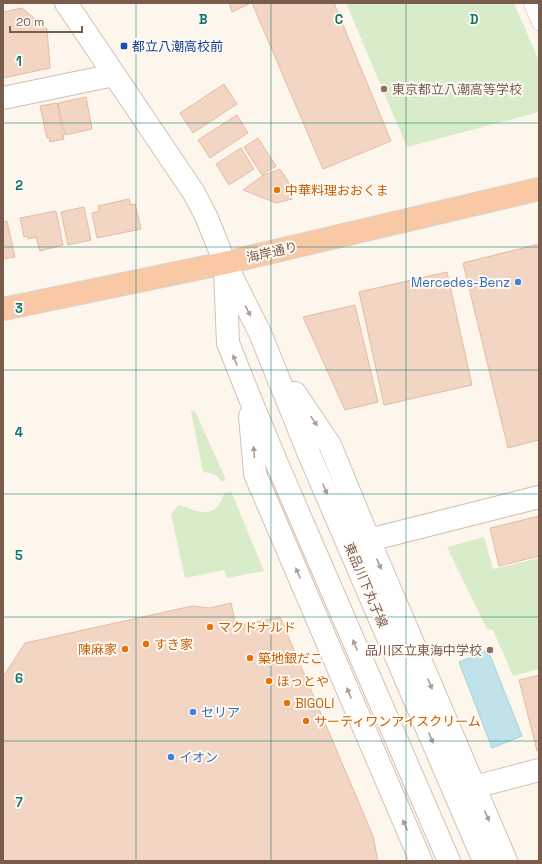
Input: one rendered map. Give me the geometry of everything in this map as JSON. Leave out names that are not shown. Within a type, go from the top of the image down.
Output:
[{"type":"highway","name":"海岸通り","points":[[3,309],[225,263],[539,189]]},
{"type":"main road","points":[[66,3],[194,193],[206,216],[225,263],[268,354],[330,445],[506,861]]},
{"type":"main road","points":[[3,98],[114,75]]},
{"type":"main road","points":[[225,263],[228,342],[278,466],[449,861]]},
{"type":"main road","name":"東品川下丸子線","points":[[268,354],[309,454],[484,861]]},
{"type":"main road","points":[[249,396],[256,474],[421,861]]},
{"type":"main road","points":[[369,540],[539,497]]},
{"type":"main road","points":[[474,787],[539,770]]},
{"type":"lane","points":[[530,3],[539,24]]},
{"type":"green space","points":[[346,3],[514,3],[539,61],[539,112],[407,147]]},
{"type":"green space","points":[[191,411],[195,411],[226,480],[222,482],[214,474],[203,472]]},
{"type":"green space","points":[[231,491],[264,571],[227,578],[224,570],[185,578],[171,514],[179,505],[200,512],[211,511],[220,503],[224,494]]},
{"type":"green space","points":[[484,537],[493,569],[539,558],[539,669],[513,676],[493,630],[487,629],[447,547]]},
{"type":"water","points":[[488,650],[522,736],[492,748],[459,662]]},
{"type":"building","points":[[229,3],[251,3],[232,12]]},
{"type":"building","points":[[252,3],[334,3],[391,141],[323,169]]},
{"type":"building","points":[[22,8],[47,29],[50,68],[3,78],[3,12]]},
{"type":"building","points":[[224,84],[237,104],[193,133],[180,113]]},
{"type":"building","points":[[86,97],[92,129],[65,135],[58,103]]},
{"type":"building","points":[[57,103],[64,139],[50,142],[49,137],[47,138],[40,106]]},
{"type":"building","points":[[237,115],[248,133],[210,158],[198,140]]},
{"type":"building","points":[[258,138],[276,166],[262,175],[244,147]]},
{"type":"building","points":[[241,148],[254,169],[229,185],[216,164]]},
{"type":"building","points":[[280,169],[288,181],[292,199],[276,203],[243,190],[262,176]]},
{"type":"building","points":[[129,199],[131,205],[135,204],[141,229],[97,238],[92,213],[99,211],[98,206]]},
{"type":"building","points":[[84,207],[91,240],[68,245],[61,212]]},
{"type":"building","points":[[56,211],[63,245],[40,251],[36,237],[28,239],[27,236],[24,237],[20,218]]},
{"type":"building","points":[[3,221],[7,221],[15,257],[3,259]]},
{"type":"building","points":[[539,244],[539,440],[508,448],[463,263]]},
{"type":"building","points":[[447,272],[472,385],[384,405],[359,292]]},
{"type":"building","points":[[355,305],[378,402],[345,410],[303,317]]},
{"type":"building","points":[[539,516],[539,556],[499,566],[490,528]]},
{"type":"building","name":"イオン","points":[[231,603],[236,626],[280,617],[373,836],[378,861],[3,861],[3,677],[25,643],[192,606],[210,608]]},
{"type":"building","points":[[539,675],[539,751],[537,751],[519,680]]},
{"type":"place","name":"都立八潮高校前","points":[[124,46]]},
{"type":"place","name":"東京都立八潮高等学校","points":[[384,89]]},
{"type":"place","name":"中華料理おおくま","points":[[277,190]]},
{"type":"place","name":"Mercedes-Benz","points":[[518,282]]},
{"type":"place","name":"マクドナルド","points":[[210,627]]},
{"type":"place","name":"すき家","points":[[146,644]]},
{"type":"place","name":"陳麻家","points":[[125,649]]},
{"type":"place","name":"品川区立東海中学校","points":[[490,650]]},
{"type":"place","name":"築地銀だこ","points":[[250,658]]},
{"type":"place","name":"ほっとや","points":[[269,681]]},
{"type":"place","name":"BIGOLI","points":[[287,703]]},
{"type":"place","name":"セリア","points":[[193,712]]},
{"type":"place","name":"サーティワンアイスクリーム","points":[[306,721]]},
{"type":"place","name":"イオン","points":[[171,757]]}]
